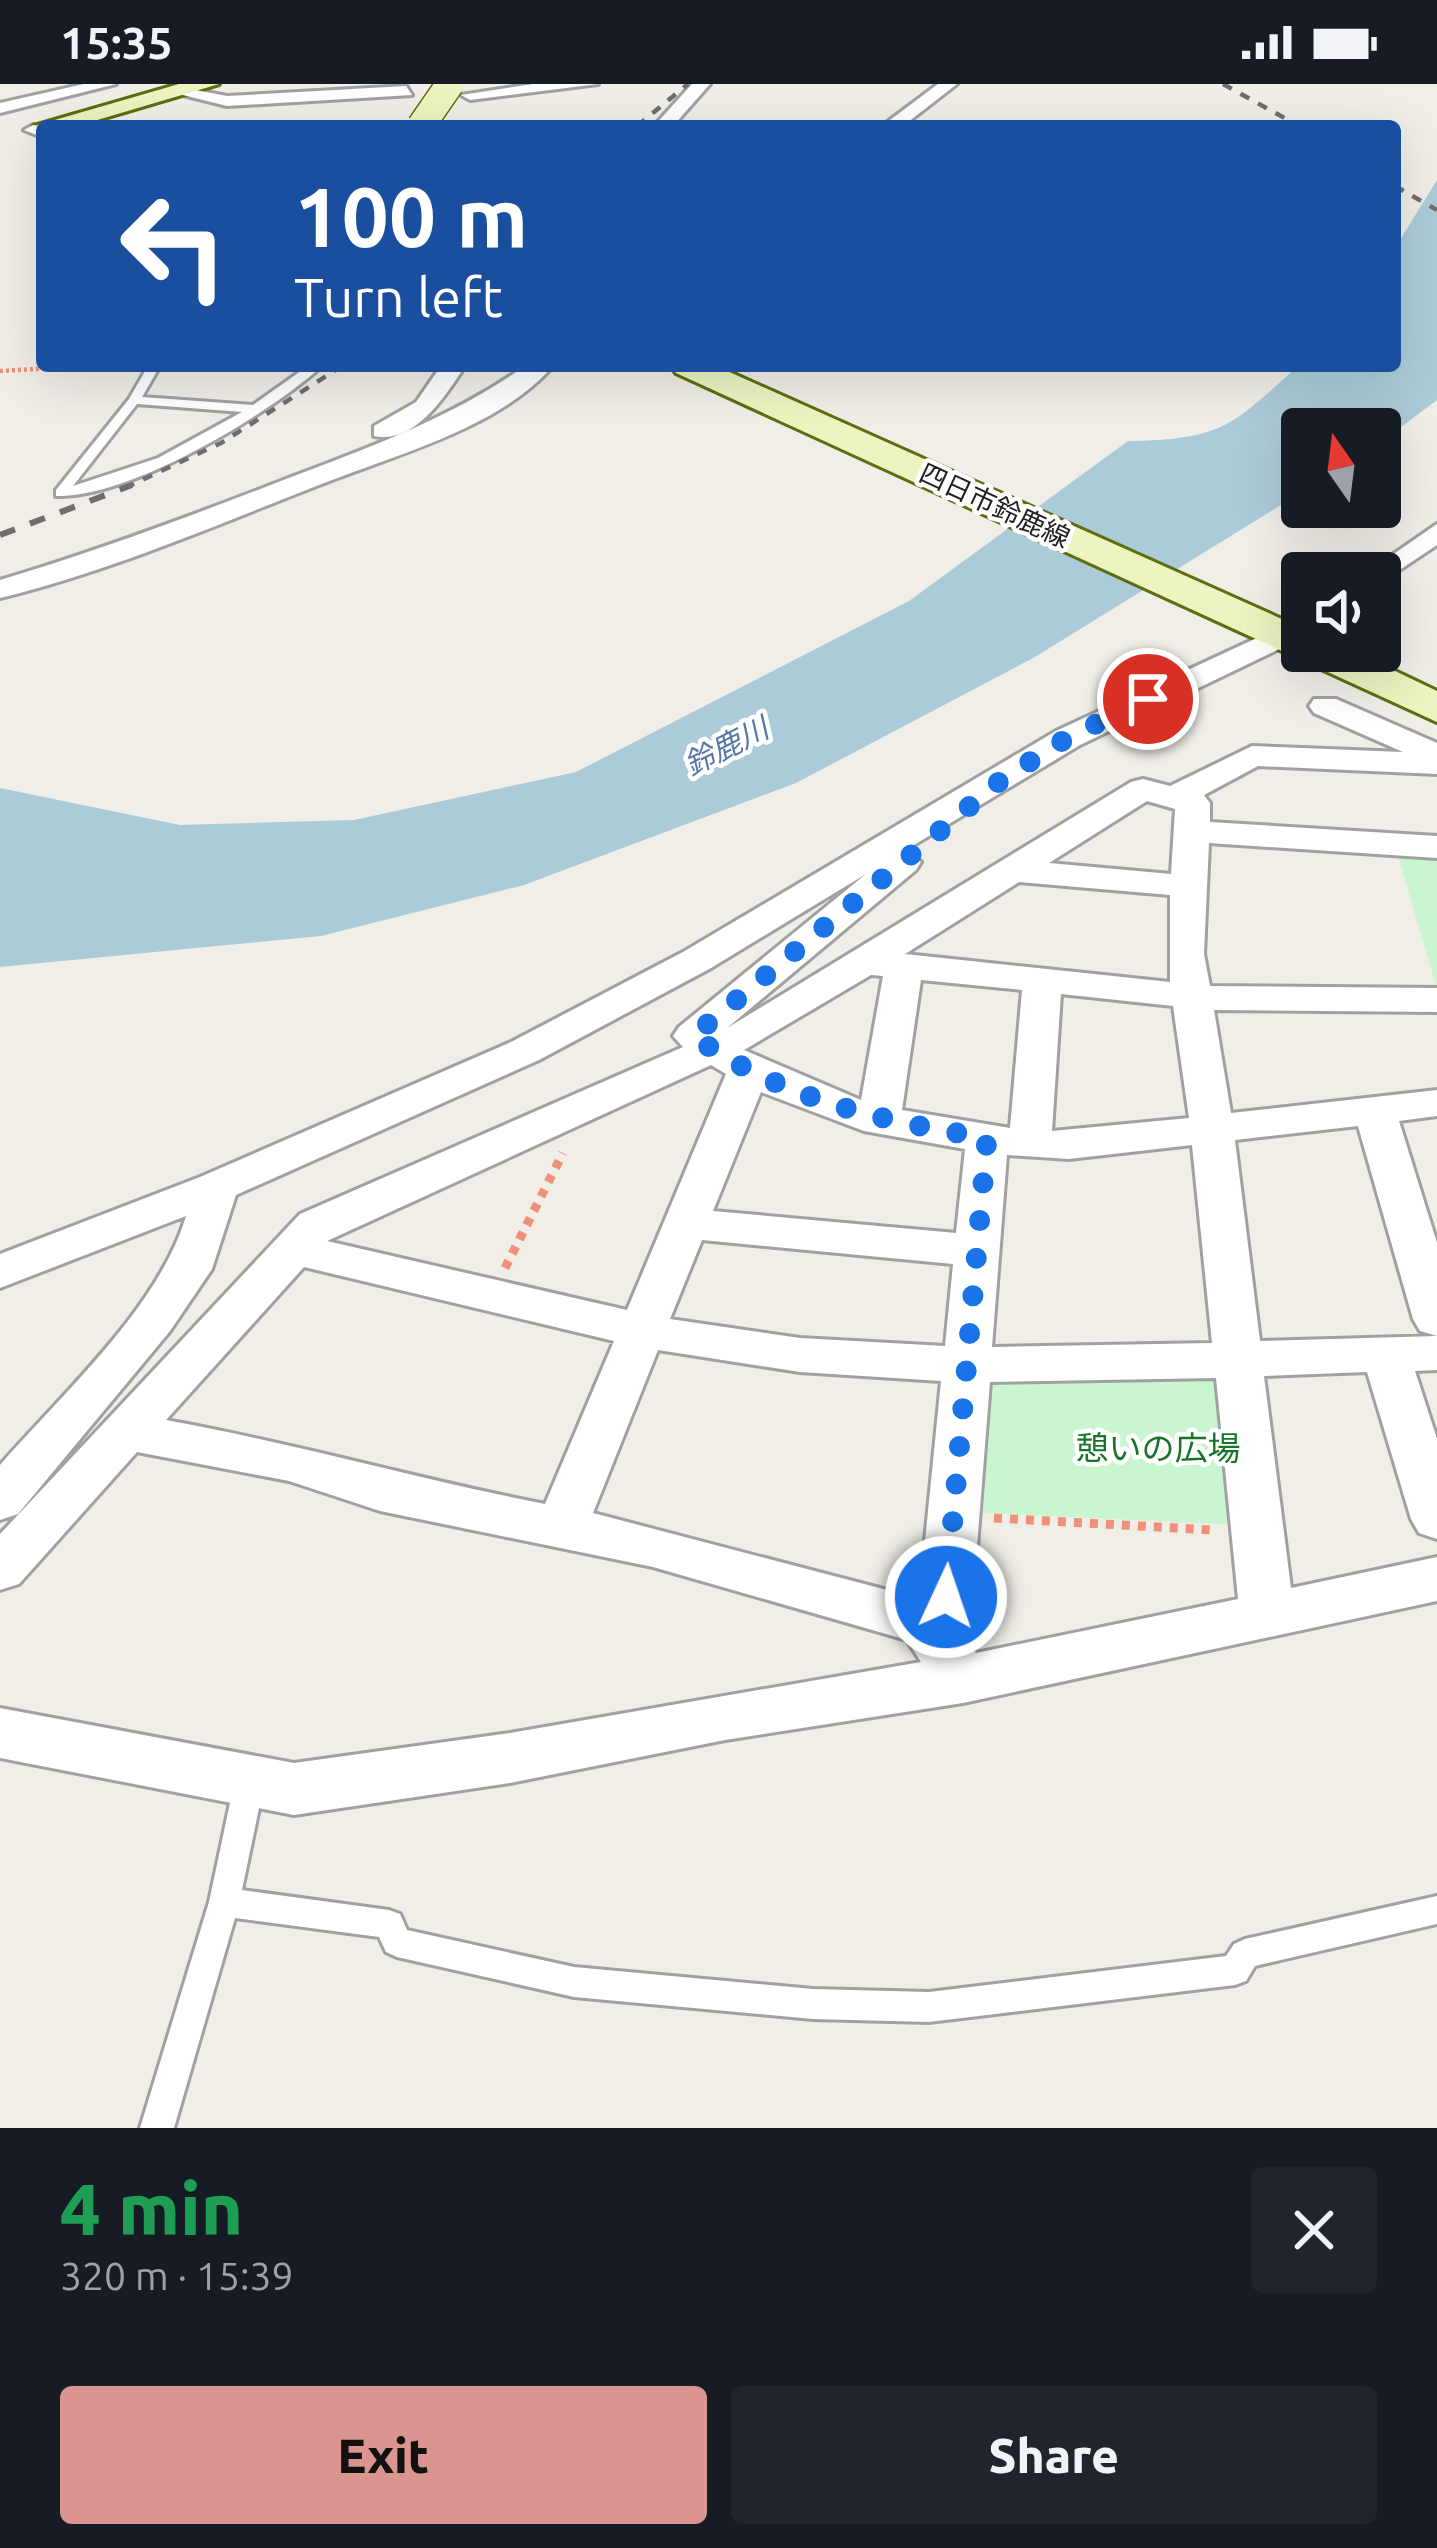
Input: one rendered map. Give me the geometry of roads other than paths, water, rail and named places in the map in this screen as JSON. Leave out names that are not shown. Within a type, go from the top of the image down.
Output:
[{"type":"main road","points":[[75,120],[207,84]]},
{"type":"main road","points":[[428,120],[460,90]]},
{"type":"main road","points":[[0,138],[36,130]]},
{"type":"main road","name":"四日市鈴鹿線","points":[[701,372],[1281,631]]},
{"type":"main road","name":"四日市鈴鹿線","points":[[1364,672],[1437,708]]},
{"type":"street","points":[[0,108],[106,84]]},
{"type":"street","points":[[460,90],[589,84]]},
{"type":"street","points":[[899,120],[949,84]]},
{"type":"street","points":[[668,120],[690,90]]},
{"type":"street","points":[[180,92],[227,100],[411,91]]},
{"type":"street","points":[[386,116],[411,91]]},
{"type":"street","points":[[244,507],[425,407],[449,372]]},
{"type":"street","points":[[0,589],[118,554],[244,507],[465,416],[532,372]]},
{"type":"street","points":[[1401,559],[1437,532]]},
{"type":"street","points":[[0,1272],[216,1186],[525,1051],[697,960],[1067,738],[1281,643]]},
{"type":"street","points":[[1324,706],[1437,760]]},
{"type":"street","points":[[1182,814],[1252,756],[1437,760]]},
{"type":"street","points":[[1000,781],[693,1036],[730,1061],[821,1104],[879,1121],[1060,1147],[1437,1102]]},
{"type":"street","points":[[0,1569],[316,1225],[585,1109],[730,1061],[886,964],[1011,870],[1143,789],[1182,814],[1437,847]]},
{"type":"street","points":[[1182,814],[1190,994],[1212,1128],[1268,1618]]},
{"type":"street","points":[[1011,870],[1187,886]]},
{"type":"street","points":[[886,964],[1190,994],[1437,1000]]},
{"type":"street","points":[[879,1121],[886,964]]},
{"type":"street","points":[[926,1623],[946,1597],[963,1366],[979,1251],[1009,1142],[1042,979]]},
{"type":"street","points":[[562,1525],[686,1222],[730,1061]]},
{"type":"street","points":[[1375,1111],[1437,1319]]},
{"type":"street","points":[[0,1500],[196,1258],[216,1186]]},
{"type":"street","points":[[686,1222],[979,1251]]},
{"type":"street","points":[[292,1250],[644,1328],[796,1354],[963,1366],[1437,1353]]},
{"type":"street","points":[[1385,1354],[1437,1519]]},
{"type":"street","points":[[124,1431],[291,1462],[380,1491],[562,1525],[926,1623],[963,1679]]},
{"type":"street","points":[[0,1733],[294,1789],[963,1679],[1437,1579]]},
{"type":"lane","points":[[150,372],[62,493],[133,474],[253,409],[307,372]]},
{"type":"lane","points":[[134,400],[253,409]]},
{"type":"lane","points":[[157,2128],[224,1902],[249,1784]]},
{"type":"lane","points":[[224,1902],[389,1924],[397,1942],[574,1982],[790,2002],[929,2007],[1235,1970],[1245,1954],[1437,1910]]},
{"type":"water","name":"鈴鹿川","points":[[1437,180],[1437,400],[1401,427],[1401,408],[1281,408],[1281,505],[1035,657],[796,783],[524,885],[321,936],[0,967],[0,788],[180,825],[354,820],[576,772],[909,601],[1128,441],[1185,437],[1223,426],[1291,372],[1401,372],[1401,238]]},
{"type":"railway","points":[[644,120],[688,84]]},
{"type":"railway","points":[[1223,84],[1288,120]]},
{"type":"railway","points":[[1401,189],[1437,210]]},
{"type":"railway","points":[[129,486],[221,443],[333,372]]},
{"type":"railway","points":[[0,535],[129,486]]},
{"type":"railway","points":[[125,488],[129,486]]},
{"type":"park label","name":"憩いの広場","points":[[1158,1447]]}]
